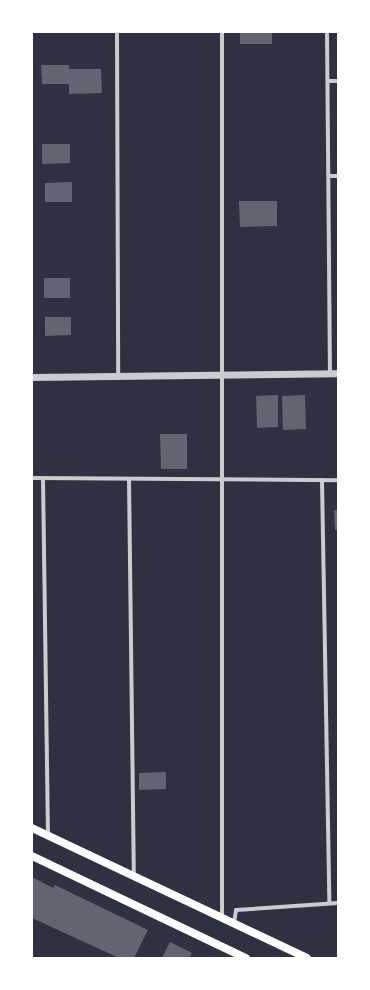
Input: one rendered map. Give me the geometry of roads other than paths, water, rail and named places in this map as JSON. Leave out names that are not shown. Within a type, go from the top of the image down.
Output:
[{"type":"main road","points":[[32,828],[307,958]]},
{"type":"main road","points":[[32,856],[246,958]]},
{"type":"street","points":[[117,32],[118,376]]},
{"type":"street","points":[[222,32],[222,918]]},
{"type":"street","points":[[32,377],[334,373],[327,32]]},
{"type":"street","points":[[328,81],[338,81]]},
{"type":"street","points":[[329,176],[338,176]]},
{"type":"street","points":[[32,478],[338,480]]},
{"type":"street","points":[[43,478],[48,835]]},
{"type":"street","points":[[129,479],[134,876]]},
{"type":"street","points":[[322,480],[329,902]]},
{"type":"street","points":[[234,924],[236,910],[329,902],[338,903]]}]
